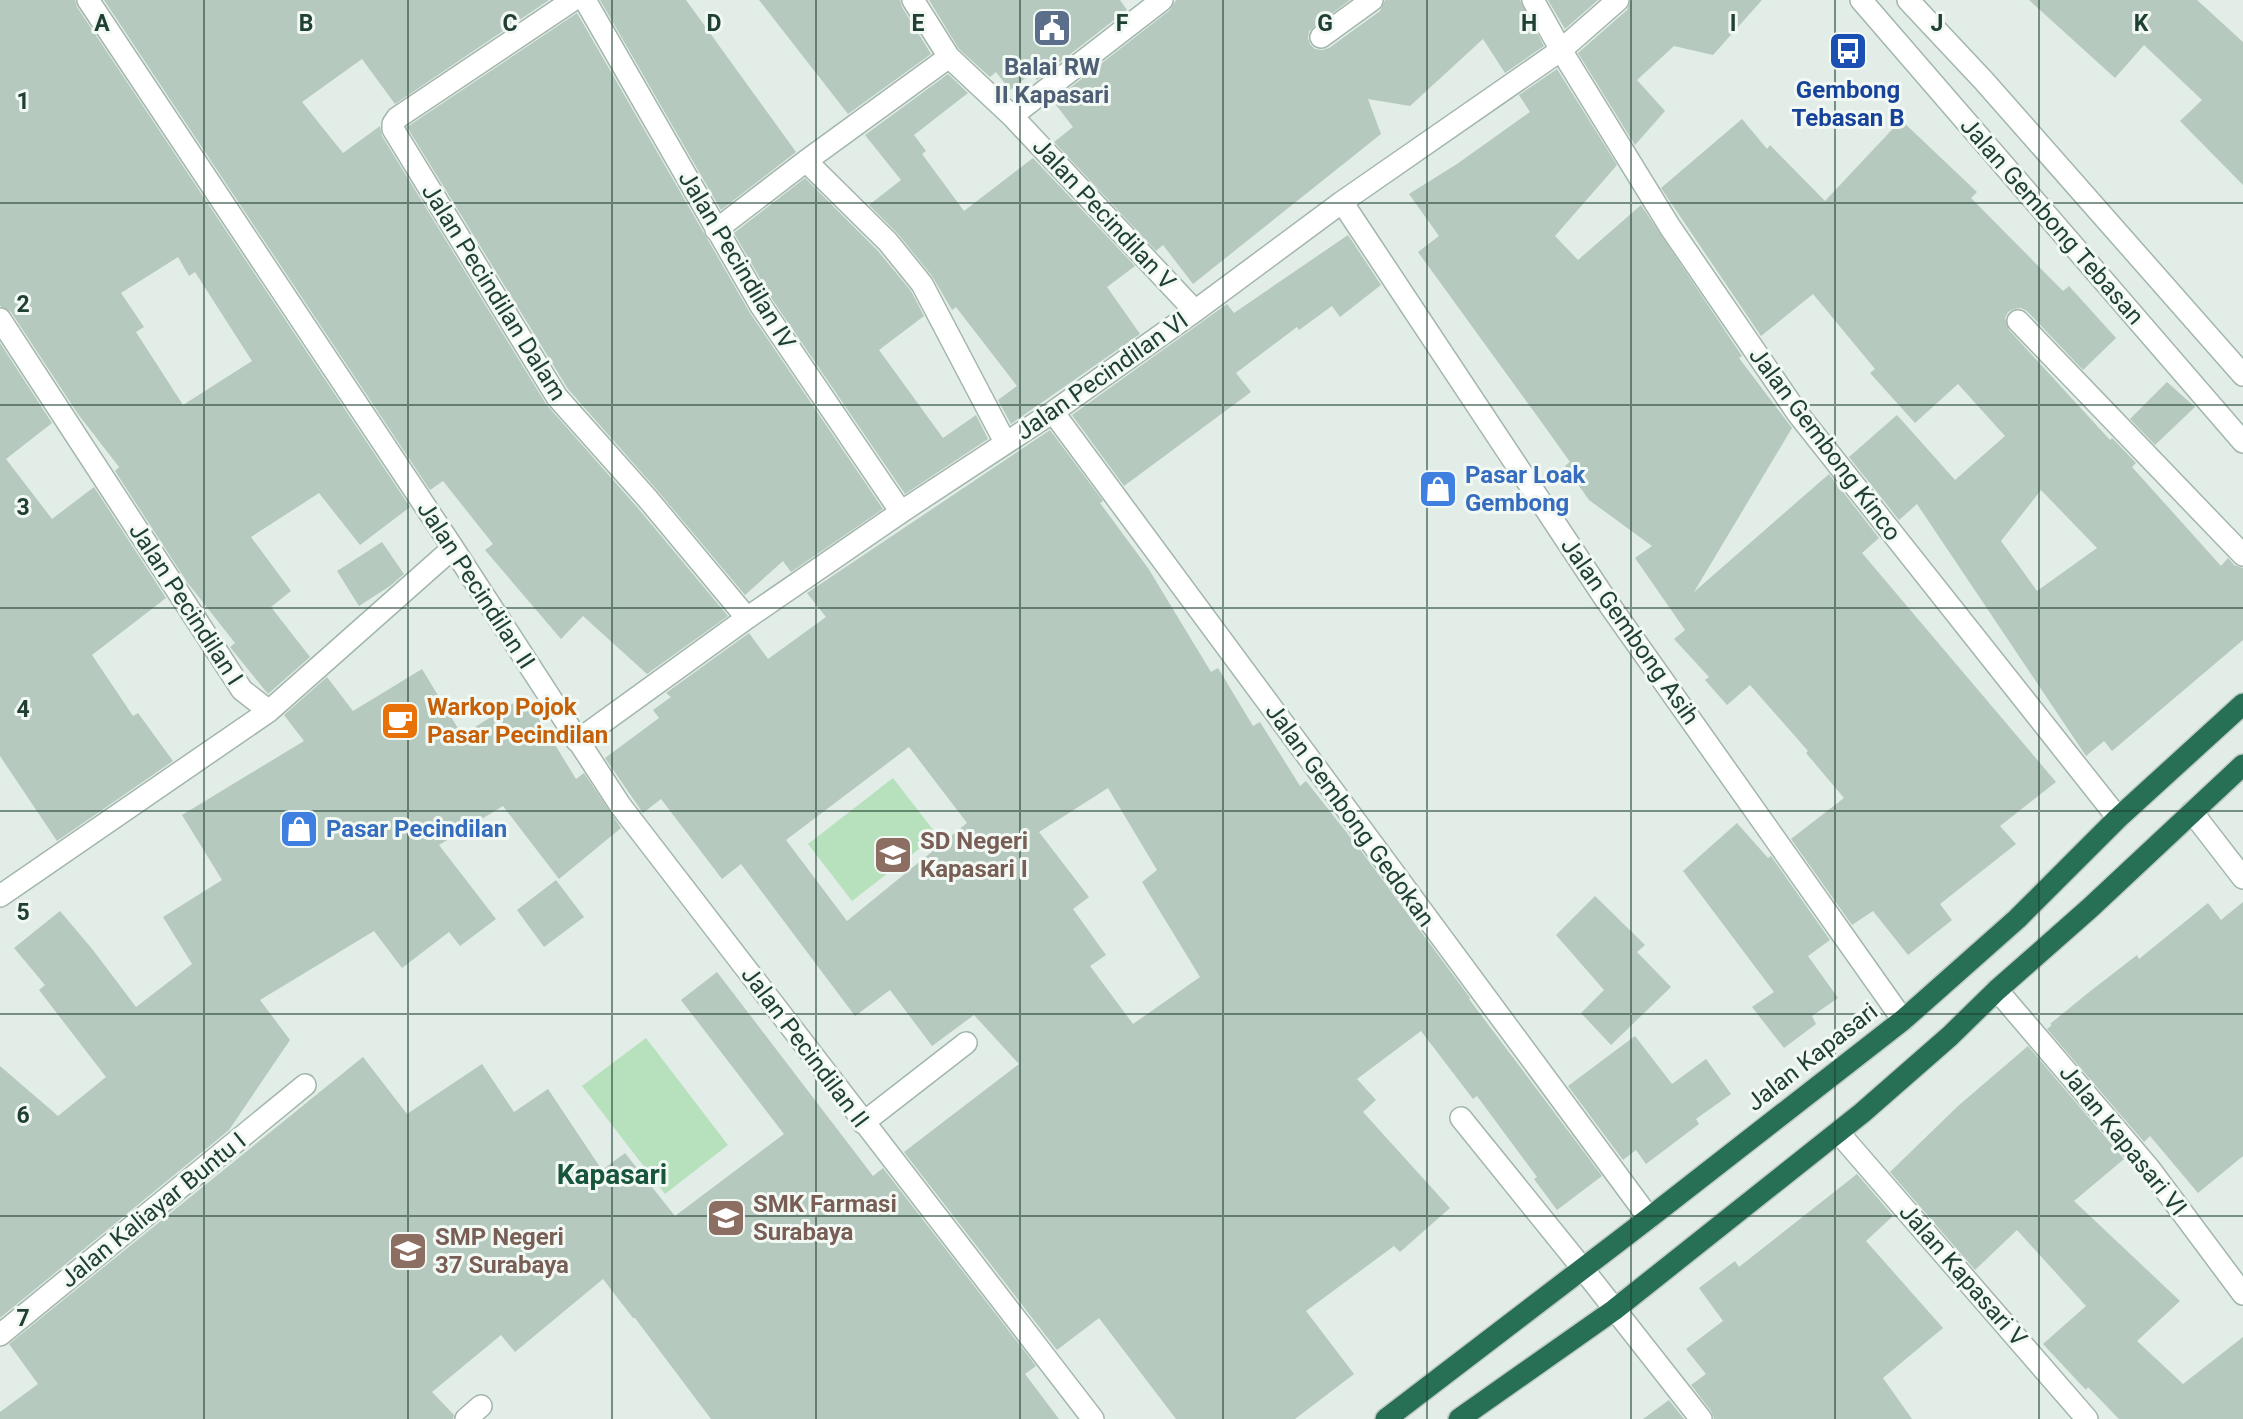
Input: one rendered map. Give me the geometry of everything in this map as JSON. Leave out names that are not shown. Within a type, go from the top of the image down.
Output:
[{"type":"highway","name":"Jalan Kapasari","points":[[1386,1419],[1903,1020],[2017,919],[2118,818],[2243,704]]},
{"type":"highway","points":[[1459,1419],[1614,1310],[1838,1132],[1950,1036],[2243,765]]},
{"type":"street","name":"Jalan Pecindilan II","points":[[88,0],[453,548],[620,805],[1093,1419]]},
{"type":"street","name":"Jalan Pecindilan Dalam","points":[[573,0],[397,118],[393,129],[557,397],[647,498],[747,618]]},
{"type":"street","name":"Jalan Pecindilan IV","points":[[585,0],[761,306],[901,512]]},
{"type":"street","name":"Jalan Pecindilan V","points":[[913,0],[949,57],[1012,116],[1195,311]]},
{"type":"street","points":[[1012,116],[1162,0]]},
{"type":"street","points":[[1321,37],[1372,0]]},
{"type":"street","name":"Jalan Gembong Kinco","points":[[1533,0],[1670,226],[1798,414],[2118,818]]},
{"type":"street","name":"Jalan Pecindilan VI","points":[[578,741],[747,618],[1053,411],[1195,311],[1342,202],[1561,50],[1619,0]]},
{"type":"street","name":"Jalan Gembong Tebasan","points":[[1861,0],[2243,442]]},
{"type":"street","name":"Jalan Gembong Tebasan","points":[[1908,0],[1984,81],[2243,375]]},
{"type":"street","points":[[716,230],[949,57]]},
{"type":"street","points":[[806,161],[888,242],[922,284],[1006,442]]},
{"type":"street","name":"Jalan Gembong Asih","points":[[1342,202],[1606,600],[1903,1020]]},
{"type":"street","name":"Jalan Pecindilan I","points":[[0,319],[242,690],[269,711]]},
{"type":"street","points":[[2018,321],[2243,555]]},
{"type":"street","name":"Jalan Gembong Gedokan","points":[[1053,411],[1649,1218]]},
{"type":"street","points":[[0,896],[269,711],[453,548]]},
{"type":"street","points":[[2192,812],[2243,878]]},
{"type":"street","name":"Jalan Kapasari VI","points":[[1997,990],[2149,1168],[2243,1294]]},
{"type":"street","points":[[863,1123],[967,1043]]},
{"type":"street","name":"Jalan Kaliayar Buntu I","points":[[0,1335],[305,1084]]},
{"type":"street","points":[[1461,1118],[1701,1419]]},
{"type":"street","name":"Jalan Kapasari V","points":[[1838,1132],[2087,1419]]},
{"type":"green space","points":[[893,778],[937,835],[852,901],[808,844]]},
{"type":"green space","points":[[646,1038],[728,1145],[665,1194],[582,1086]]},
{"type":"building","points":[[0,0],[75,0],[77,7],[410,507],[360,545],[319,493],[251,537],[291,591],[271,607],[310,657],[268,694],[230,647],[235,643],[187,582],[115,471],[119,467],[78,414],[11,312],[0,306]],"holes":[[[178,257],[189,276],[195,272],[252,361],[183,405],[136,332],[144,327],[121,293]]]},
{"type":"building","points":[[104,0],[549,0],[395,104],[362,59],[302,102],[343,153],[380,126],[382,136],[546,404],[728,616],[647,674],[583,616],[561,639],[485,550],[493,544],[443,481],[430,490]]},
{"type":"building","points":[[600,0],[686,0],[796,152],[721,210]]},
{"type":"building","points":[[759,0],[900,0],[931,54],[848,114]]},
{"type":"building","points":[[929,0],[1120,0],[1127,10],[1037,80],[1032,73],[1010,90],[996,72],[990,77],[959,49]]},
{"type":"building","points":[[1176,0],[1350,0],[1309,31],[1310,44],[1315,49],[1322,50],[1329,48],[1380,11],[1385,0],[1520,0],[1544,46],[1505,73],[1483,39],[1410,106],[1368,99],[1381,134],[1193,284],[1163,245],[1156,251],[1054,142],[1073,127],[1053,101],[1170,10]]},
{"type":"building","points":[[1548,0],[1598,0],[1565,29]]},
{"type":"building","points":[[1631,0],[1762,0],[1713,55],[1674,46],[1637,80],[1665,111],[1635,145],[1578,53],[1627,10]]},
{"type":"building","points":[[2029,0],[2197,0],[2243,42],[2243,185],[2180,121],[2202,100],[2144,45],[2115,78]]},
{"type":"building","points":[[577,13],[750,313],[883,509],[791,572],[783,561],[745,595],[568,389],[407,127]]},
{"type":"building","points":[[1557,69],[1617,165],[1555,236],[1578,260],[1641,205],[1742,356],[1739,358],[1792,428],[1694,592],[1829,474],[1879,538],[1862,553],[2056,782],[2000,826],[2016,844],[1940,904],[1952,920],[1908,955],[1873,911],[1852,925],[1791,839],[1844,798],[1806,753],[1808,751],[1750,685],[1727,705],[1705,680],[1709,677],[1674,639],[1685,630],[1635,558],[1652,546],[1589,500],[1565,466],[1570,462],[1418,252],[1439,236],[1409,194],[1530,112],[1519,95]]},
{"type":"building","points":[[948,74],[968,93],[914,135],[926,151],[922,154],[964,211],[1033,158],[1135,266],[1107,287],[1140,334],[1011,424],[998,400],[1017,386],[956,307],[952,310],[932,276],[898,234],[869,205],[901,180],[865,135]]},
{"type":"building","points":[[1742,119],[1767,149],[1770,145],[1825,201],[1901,120],[1977,192],[1971,198],[2063,291],[2069,286],[2116,338],[2083,370],[2027,311],[2014,309],[2008,312],[2005,318],[2009,330],[2110,440],[2112,438],[2136,463],[2132,467],[2221,566],[2228,558],[2234,565],[2243,568],[2243,640],[2112,751],[2104,741],[2086,756],[1917,504],[1899,520],[1849,457],[1897,415],[1955,480],[2005,436],[1958,384],[1915,423],[1870,373],[1875,369],[1813,294],[1761,336],[1661,188]],"holes":[[[2041,490],[2097,548],[2037,591],[2001,541]]]},
{"type":"building","points":[[805,178],[878,251],[911,291],[924,316],[879,350],[943,438],[976,415],[988,439],[905,494],[772,299],[734,233]]},
{"type":"building","points":[[1348,235],[1381,285],[1340,317],[1332,306],[1299,330],[1297,327],[1236,373],[1251,392],[1124,486],[1072,415],[1227,304],[1234,313]]},
{"type":"building","points":[[0,343],[52,423],[6,459],[52,519],[94,487],[166,598],[92,655],[133,716],[138,713],[173,761],[57,841],[0,756]]},
{"type":"building","points":[[2167,382],[2195,407],[2155,445],[2130,419]]},
{"type":"building","points":[[1050,430],[1103,501],[1100,503],[1148,568],[1211,672],[1218,668],[1253,726],[1260,722],[1300,786],[1306,781],[1362,852],[1602,1176],[1557,1210],[1534,1179],[1537,1177],[1477,1096],[1473,1099],[1421,1031],[1357,1079],[1376,1100],[1363,1112],[1450,1208],[1400,1252],[1394,1246],[1306,1311],[1354,1374],[1295,1419],[1176,1419],[1099,1318],[1057,1350],[904,1152],[1019,1064],[974,1015],[932,1046],[890,990],[855,1016],[741,864],[722,879],[661,799],[643,813],[605,758],[659,718],[653,710],[671,697],[666,693],[749,633],[768,659],[826,617],[807,593]],"holes":[[[909,747],[967,823],[847,921],[786,840]],[[1108,788],[1157,870],[1142,882],[1200,977],[1133,1024],[1090,966],[1106,955],[1073,909],[1089,897],[1039,832]]]},
{"type":"building","points":[[382,542],[404,574],[359,606],[337,571]]},
{"type":"building","points":[[422,669],[462,735],[525,696],[576,779],[584,773],[621,828],[559,879],[503,806],[439,845],[496,919],[460,946],[449,932],[402,968],[374,931],[260,1000],[290,1040],[229,1130],[0,1318],[0,1066],[58,1116],[106,1077],[39,990],[45,985],[14,948],[60,911],[136,1007],[192,964],[163,917],[222,880],[182,815],[304,741],[284,715],[327,677],[353,711]]},
{"type":"building","points":[[1737,823],[1768,858],[1771,856],[1830,940],[1808,956],[1838,998],[1812,1016],[1816,1024],[1784,1048],[1752,1007],[1774,992],[1683,871]]},
{"type":"building","points":[[556,880],[584,917],[544,947],[517,910]]},
{"type":"building","points":[[1595,896],[1645,945],[1637,952],[1671,987],[1611,1045],[1581,1013],[1604,990],[1556,935]]},
{"type":"building","points":[[2243,902],[2243,1156],[2198,1193],[2150,1136],[2144,1142],[2047,1029],[2088,993],[2137,955],[2139,959],[2208,903],[2221,920]]},
{"type":"building","points":[[717,972],[873,1176],[883,1168],[1036,1366],[1025,1374],[1059,1419],[711,1419],[603,1279],[515,1352],[501,1335],[432,1392],[454,1415],[453,1419],[0,1419],[0,1412],[38,1384],[9,1344],[363,1057],[407,1114],[482,1064],[514,1112],[548,1089],[602,1170],[625,1153],[675,1216],[784,1134],[681,1000]]},
{"type":"building","points":[[1635,1036],[1672,1084],[1706,1059],[1731,1094],[1696,1119],[1699,1124],[1646,1164],[1636,1150],[1623,1160],[1568,1086]]},
{"type":"building","points":[[2028,1046],[2124,1159],[2074,1201],[2180,1301],[2137,1341],[2183,1384],[2243,1337],[2243,1419],[2119,1419],[2088,1387],[2086,1390],[2043,1344],[2086,1306],[2017,1230],[1975,1270],[1890,1172],[1958,1106]]},
{"type":"building","points":[[1857,1174],[1893,1216],[1866,1241],[1943,1328],[1883,1378],[1912,1419],[1714,1419],[1691,1385],[1706,1374],[1686,1349],[1723,1321],[1699,1288],[1735,1261],[1739,1267]]},
{"type":"building","points":[[1669,1400],[1684,1419],[1643,1419]]},
{"type":"place","name":"Balai RW II Kapasari","points":[[1052,28]]},
{"type":"place","name":"Gembong Tebasan B","points":[[1848,51]]},
{"type":"place","name":"Pasar Loak Gembong","points":[[1438,489]]},
{"type":"place","name":"Warkop Pojok Pasar Pecindilan","points":[[400,721]]},
{"type":"place","name":"Pasar Pecindilan","points":[[299,829]]},
{"type":"place","name":"SD Negeri Kapasari I","points":[[893,855]]},
{"type":"place","name":"SMK Farmasi Surabaya","points":[[726,1218]]},
{"type":"place","name":"SMP Negeri 37 Surabaya","points":[[408,1251]]},
{"type":"district","name":"Kapasari","points":[[612,1174]]}]
